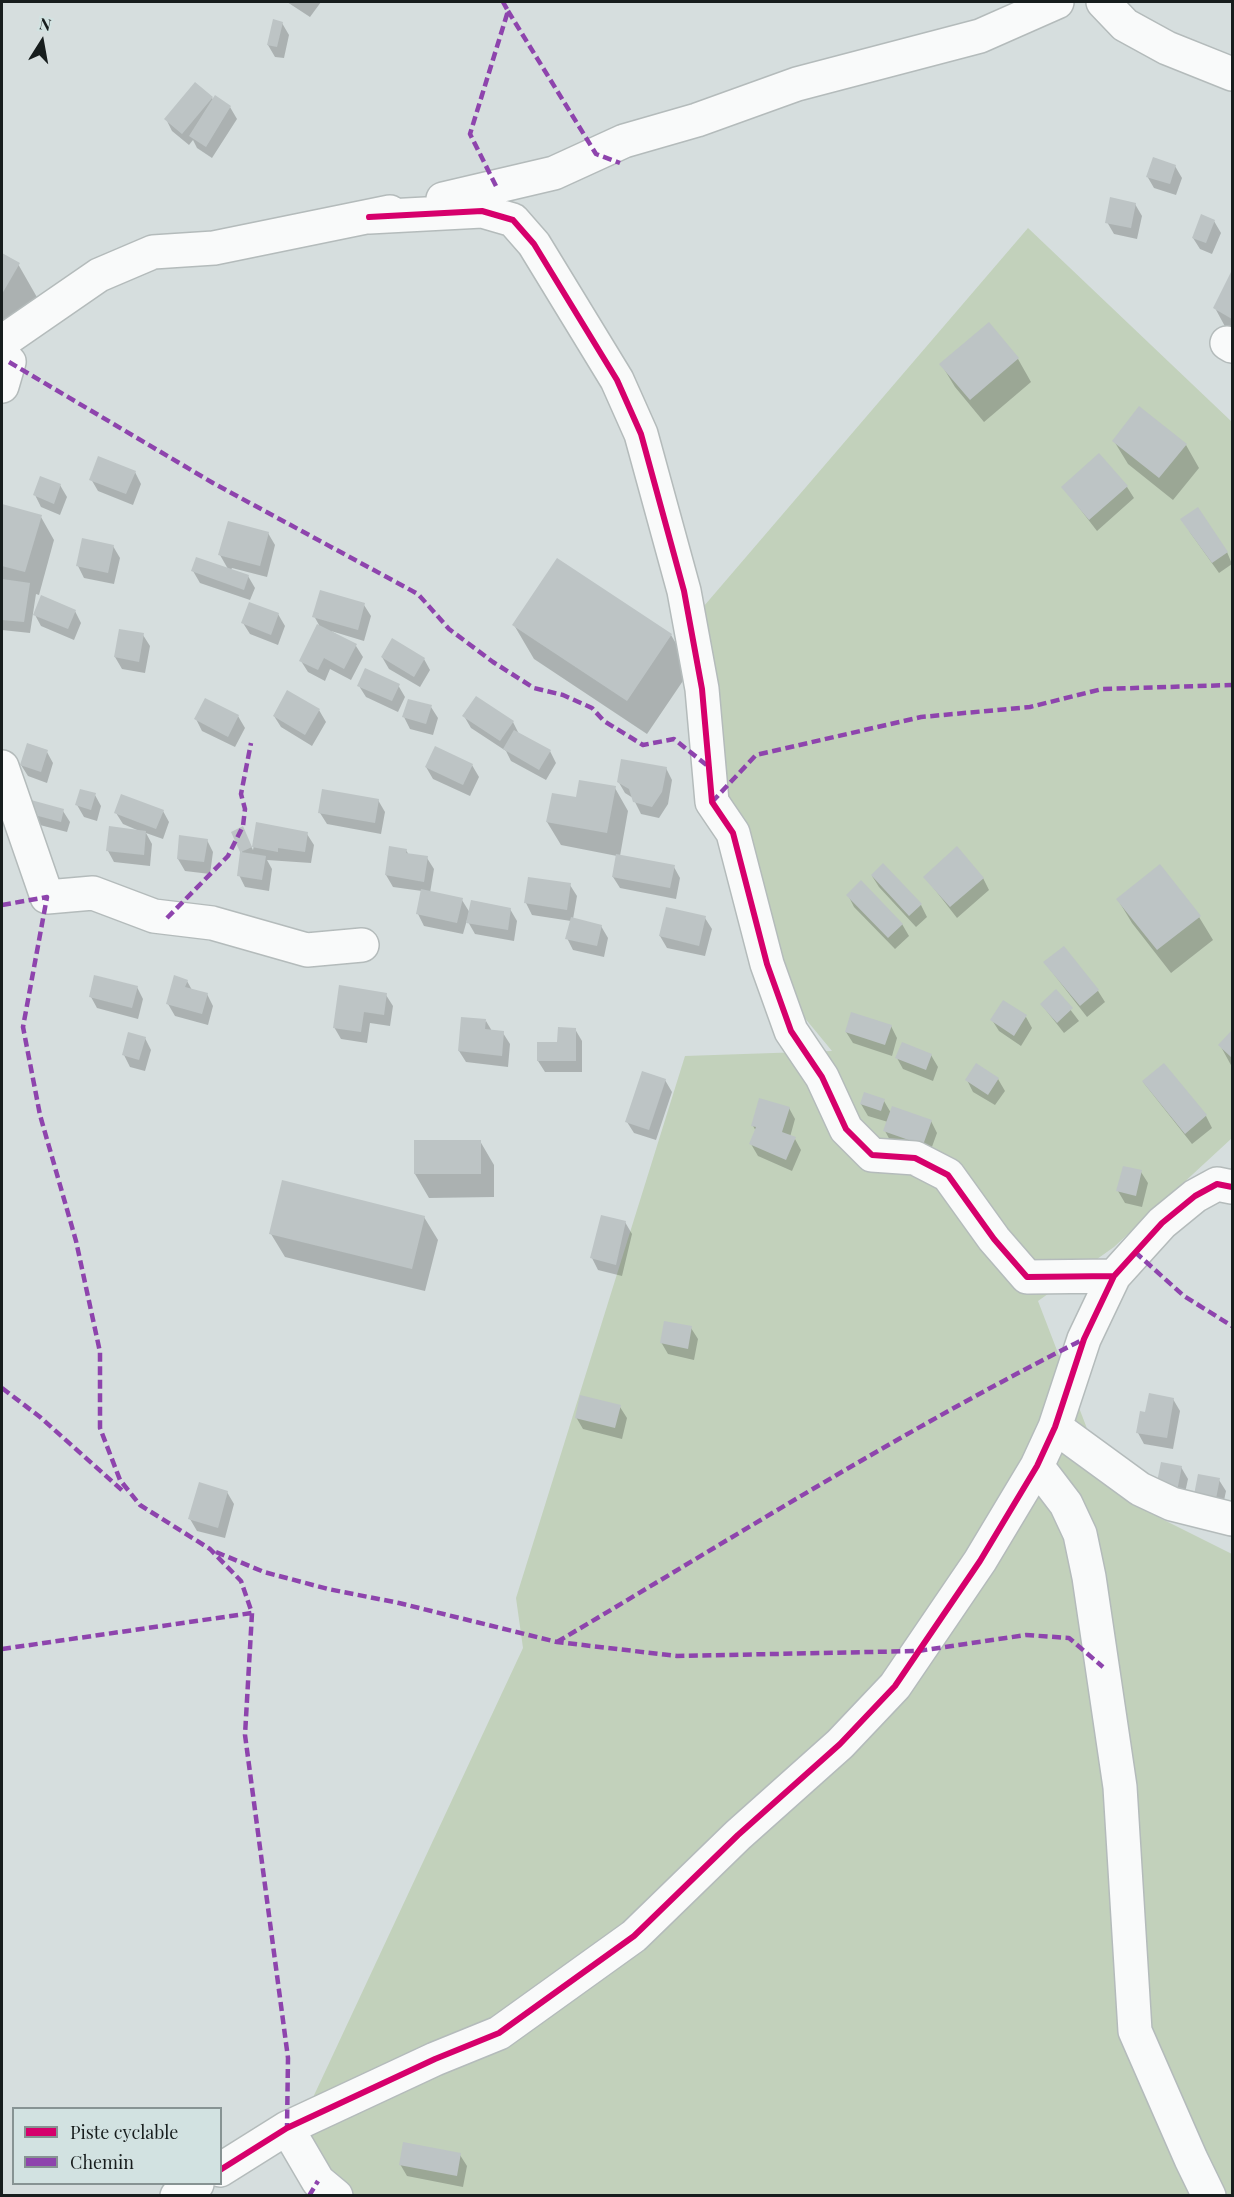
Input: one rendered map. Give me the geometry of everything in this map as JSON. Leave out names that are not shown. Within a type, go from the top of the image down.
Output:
[{"type":"street","points":[[2,342],[99,275],[153,252],[214,248],[369,217],[554,173],[624,141],[697,120],[797,84],[980,36],[1056,2]]},
{"type":"street","points":[[1103,2],[1125,25],[1167,48],[1233,74]]},
{"type":"street","points":[[526,236],[525,208],[539,190],[585,158]]},
{"type":"street","points":[[369,217],[482,211],[513,220],[534,244],[617,380],[641,434],[684,591],[702,689],[711,802],[733,833],[767,964],[791,1030],[822,1077],[846,1129],[872,1155],[915,1158],[948,1175],[994,1239],[1027,1277],[1114,1276]]},
{"type":"street","points":[[2,355],[9,362],[2,386]]},
{"type":"street","points":[[2,767],[47,897],[93,893],[154,916],[212,923],[307,950],[362,945]]},
{"type":"street","points":[[222,2169],[287,2128],[435,2059],[498,2033],[634,1936],[738,1835],[840,1744],[895,1686],[980,1561],[1037,1466],[1055,1427],[1084,1339],[1114,1276],[1162,1223],[1195,1196],[1217,1184],[1233,1187]]},
{"type":"street","points":[[1055,1427],[1140,1489],[1172,1504],[1233,1519]]},
{"type":"street","points":[[1037,1466],[1066,1504],[1080,1534],[1089,1577],[1120,1787],[1135,2031],[1209,2196]]},
{"type":"street","points":[[287,2128],[318,2181],[336,2196]]},
{"type":"street","points":[[177,2196],[195,2185]]},
{"type":"green space","points":[[1028,228],[1232,422],[1232,1138],[1114,1247],[1038,1301],[1101,1465],[1160,1518],[1232,1554],[1232,2195],[307,2195],[300,2184],[295,2136],[523,1648],[516,1598],[685,1056],[832,1051],[761,965],[692,620]]},
{"type":"building","points":[[273,19],[283,22],[277,47],[267,45]]},
{"type":"building","points":[[195,82],[213,97],[182,134],[164,119]]},
{"type":"building","points":[[215,95],[231,106],[206,147],[189,136]]},
{"type":"building","points":[[1153,157],[1176,165],[1170,184],[1146,177]]},
{"type":"building","points":[[1110,197],[1136,203],[1131,228],[1105,223]]},
{"type":"building","points":[[1201,214],[1215,220],[1206,243],[1192,238]]},
{"type":"building","points":[[2,253],[20,263],[2,294]]},
{"type":"building","points":[[1232,270],[1232,319],[1213,308]]},
{"type":"building","points":[[989,322],[1019,358],[970,400],[939,364]]},
{"type":"building","points":[[1139,406],[1187,444],[1159,478],[1112,441]]},
{"type":"building","points":[[1099,453],[1128,486],[1089,520],[1061,487]]},
{"type":"building","points":[[98,456],[136,471],[126,494],[89,480]]},
{"type":"building","points":[[40,476],[61,484],[54,504],[33,495]]},
{"type":"building","points":[[2,504],[42,515],[25,572],[2,566]]},
{"type":"building","points":[[1198,507],[1228,552],[1212,563],[1180,519]]},
{"type":"building","points":[[228,521],[269,532],[260,566],[218,555]]},
{"type":"building","points":[[82,538],[114,545],[108,573],[76,566]]},
{"type":"building","points":[[196,557],[249,575],[244,590],[191,571]]},
{"type":"building","points":[[557,558],[672,634],[627,701],[512,625]]},
{"type":"building","points":[[2,579],[30,583],[24,622],[2,620]]},
{"type":"building","points":[[320,590],[365,603],[358,630],[312,617]]},
{"type":"building","points":[[41,595],[76,610],[68,629],[33,615]]},
{"type":"building","points":[[249,602],[279,613],[271,635],[241,623]]},
{"type":"building","points":[[317,624],[357,644],[344,669],[324,658],[318,670],[299,661]]},
{"type":"building","points":[[119,629],[144,633],[139,662],[114,657]]},
{"type":"building","points":[[392,638],[425,658],[414,677],[381,657]]},
{"type":"building","points":[[365,668],[400,684],[392,701],[357,686]]},
{"type":"building","points":[[287,690],[320,709],[305,735],[273,716]]},
{"type":"building","points":[[476,696],[514,721],[500,741],[462,716]]},
{"type":"building","points":[[205,698],[239,715],[228,737],[194,719]]},
{"type":"building","points":[[408,699],[432,705],[426,724],[402,717]]},
{"type":"building","points":[[514,730],[551,750],[539,770],[503,749]]},
{"type":"building","points":[[27,743],[48,750],[41,772],[20,765]]},
{"type":"building","points":[[435,746],[473,764],[463,785],[425,767]]},
{"type":"building","points":[[621,759],[667,767],[662,792],[652,807],[633,802],[629,789],[617,782]]},
{"type":"building","points":[[579,780],[616,786],[607,833],[546,822],[552,793],[576,797]]},
{"type":"building","points":[[80,789],[96,793],[91,810],[75,805]]},
{"type":"building","points":[[322,789],[379,799],[375,823],[318,813]]},
{"type":"building","points":[[121,794],[164,810],[156,829],[114,813]]},
{"type":"building","points":[[31,800],[64,809],[61,822],[27,813]]},
{"type":"building","points":[[256,822],[308,832],[305,852],[278,848],[278,852],[252,847]]},
{"type":"building","points":[[109,826],[146,831],[144,855],[106,851]]},
{"type":"building","points":[[243,826],[252,847],[241,852],[266,856],[262,880],[237,876],[240,852],[231,832]]},
{"type":"building","points":[[179,835],[208,839],[204,862],[177,859]]},
{"type":"building","points":[[389,846],[407,849],[406,853],[428,856],[424,882],[385,875]]},
{"type":"building","points":[[957,846],[984,878],[950,907],[923,877]]},
{"type":"building","points":[[616,854],[675,865],[670,888],[612,877]]},
{"type":"building","points":[[883,863],[922,904],[909,916],[871,875]]},
{"type":"building","points":[[1160,864],[1201,916],[1157,950],[1116,899]]},
{"type":"building","points":[[528,877],[571,883],[567,910],[524,903]]},
{"type":"building","points":[[861,880],[903,924],[888,938],[846,895]]},
{"type":"building","points":[[421,889],[463,898],[457,923],[416,914]]},
{"type":"building","points":[[471,900],[511,908],[508,930],[466,923]]},
{"type":"building","points":[[666,907],[706,916],[699,946],[659,936]]},
{"type":"building","points":[[571,917],[602,925],[597,946],[565,939]]},
{"type":"building","points":[[1064,946],[1099,990],[1080,1006],[1043,962]]},
{"type":"building","points":[[94,975],[138,986],[132,1008],[89,997]]},
{"type":"building","points":[[174,975],[188,980],[185,987],[208,993],[202,1014],[166,1004]]},
{"type":"building","points":[[339,985],[387,993],[384,1015],[364,1012],[361,1032],[333,1028]]},
{"type":"building","points":[[1056,989],[1073,1008],[1057,1023],[1040,1004]]},
{"type":"building","points":[[1003,1000],[1027,1015],[1014,1036],[990,1020]]},
{"type":"building","points":[[851,1012],[892,1025],[885,1045],[845,1032]]},
{"type":"building","points":[[461,1017],[486,1019],[485,1029],[504,1031],[502,1056],[458,1051]]},
{"type":"building","points":[[558,1027],[576,1028],[576,1061],[537,1061],[537,1042],[557,1042]]},
{"type":"building","points":[[1232,1030],[1232,1058],[1218,1045]]},
{"type":"building","points":[[128,1032],[146,1037],[139,1060],[122,1055]]},
{"type":"building","points":[[902,1042],[932,1054],[926,1070],[895,1058]]},
{"type":"building","points":[[976,1063],[999,1078],[988,1095],[965,1080]]},
{"type":"building","points":[[1164,1063],[1207,1115],[1185,1134],[1142,1081]]},
{"type":"building","points":[[642,1071],[666,1079],[649,1130],[625,1122]]},
{"type":"building","points":[[864,1092],[885,1099],[881,1111],[860,1104]]},
{"type":"building","points":[[759,1098],[790,1107],[782,1132],[796,1137],[786,1160],[749,1144],[756,1127],[751,1126]]},
{"type":"building","points":[[892,1106],[932,1120],[923,1145],[883,1131]]},
{"type":"building","points":[[414,1140],[481,1140],[481,1174],[414,1174]]},
{"type":"building","points":[[1123,1166],[1142,1170],[1136,1196],[1116,1191]]},
{"type":"building","points":[[282,1180],[425,1216],[412,1269],[269,1234]]},
{"type":"building","points":[[601,1215],[626,1221],[616,1265],[590,1258]]},
{"type":"building","points":[[664,1321],[692,1326],[688,1349],[660,1343]]},
{"type":"building","points":[[1149,1393],[1174,1398],[1167,1438],[1136,1433],[1140,1411],[1145,1412]]},
{"type":"building","points":[[580,1395],[621,1405],[615,1428],[575,1418]]},
{"type":"building","points":[[1161,1462],[1182,1466],[1177,1491],[1156,1487]]},
{"type":"building","points":[[1198,1474],[1220,1478],[1215,1504],[1193,1500]]},
{"type":"building","points":[[199,1482],[228,1491],[218,1528],[188,1519]]},
{"type":"building","points":[[403,2142],[461,2153],[457,2176],[399,2165]]},
{"type":"marked path","points":[[496,186],[470,134],[508,11],[503,2]]},
{"type":"marked path","points":[[508,11],[596,154],[620,163]]},
{"type":"marked path","points":[[9,362],[213,483],[418,594],[449,629],[493,662],[534,688],[563,695],[592,708],[604,721],[643,745],[674,739],[709,767]]},
{"type":"marked path","points":[[712,802],[756,755],[921,717],[1030,707],[1102,689],[1232,685]]},
{"type":"marked path","points":[[167,918],[228,856],[243,826],[245,809],[241,794],[251,743]]},
{"type":"marked path","points":[[2,905],[47,897],[23,1027],[40,1115],[76,1241],[100,1352],[100,1428],[120,1480],[140,1505],[210,1549],[241,1581],[252,1613],[245,1735],[288,2058],[287,2128]]},
{"type":"marked path","points":[[1135,1252],[1184,1296],[1232,1326]]},
{"type":"marked path","points":[[557,1642],[950,1410],[1084,1339]]},
{"type":"marked path","points":[[2,1388],[40,1417],[124,1492]]},
{"type":"marked path","points":[[216,1552],[264,1572],[328,1589],[399,1603],[557,1642],[677,1656],[918,1651],[1026,1635],[1069,1638],[1103,1667]]},
{"type":"marked path","points":[[2,1649],[252,1613]]},
{"type":"marked path","points":[[309,2196],[318,2181]]},
{"type":"cycle path","points":[[369,217],[482,211],[513,220],[534,244],[617,380],[641,434],[684,591],[702,689],[712,802],[733,833],[767,964],[791,1031],[822,1077],[846,1129],[872,1155],[915,1158],[948,1175],[994,1239],[1027,1277],[1114,1276]]},
{"type":"cycle path","points":[[222,2169],[287,2128],[435,2059],[499,2033],[634,1936],[738,1835],[840,1744],[895,1686],[980,1561],[1037,1466],[1055,1427],[1084,1339],[1114,1276],[1162,1223],[1195,1196],[1217,1184],[1232,1187]]}]
